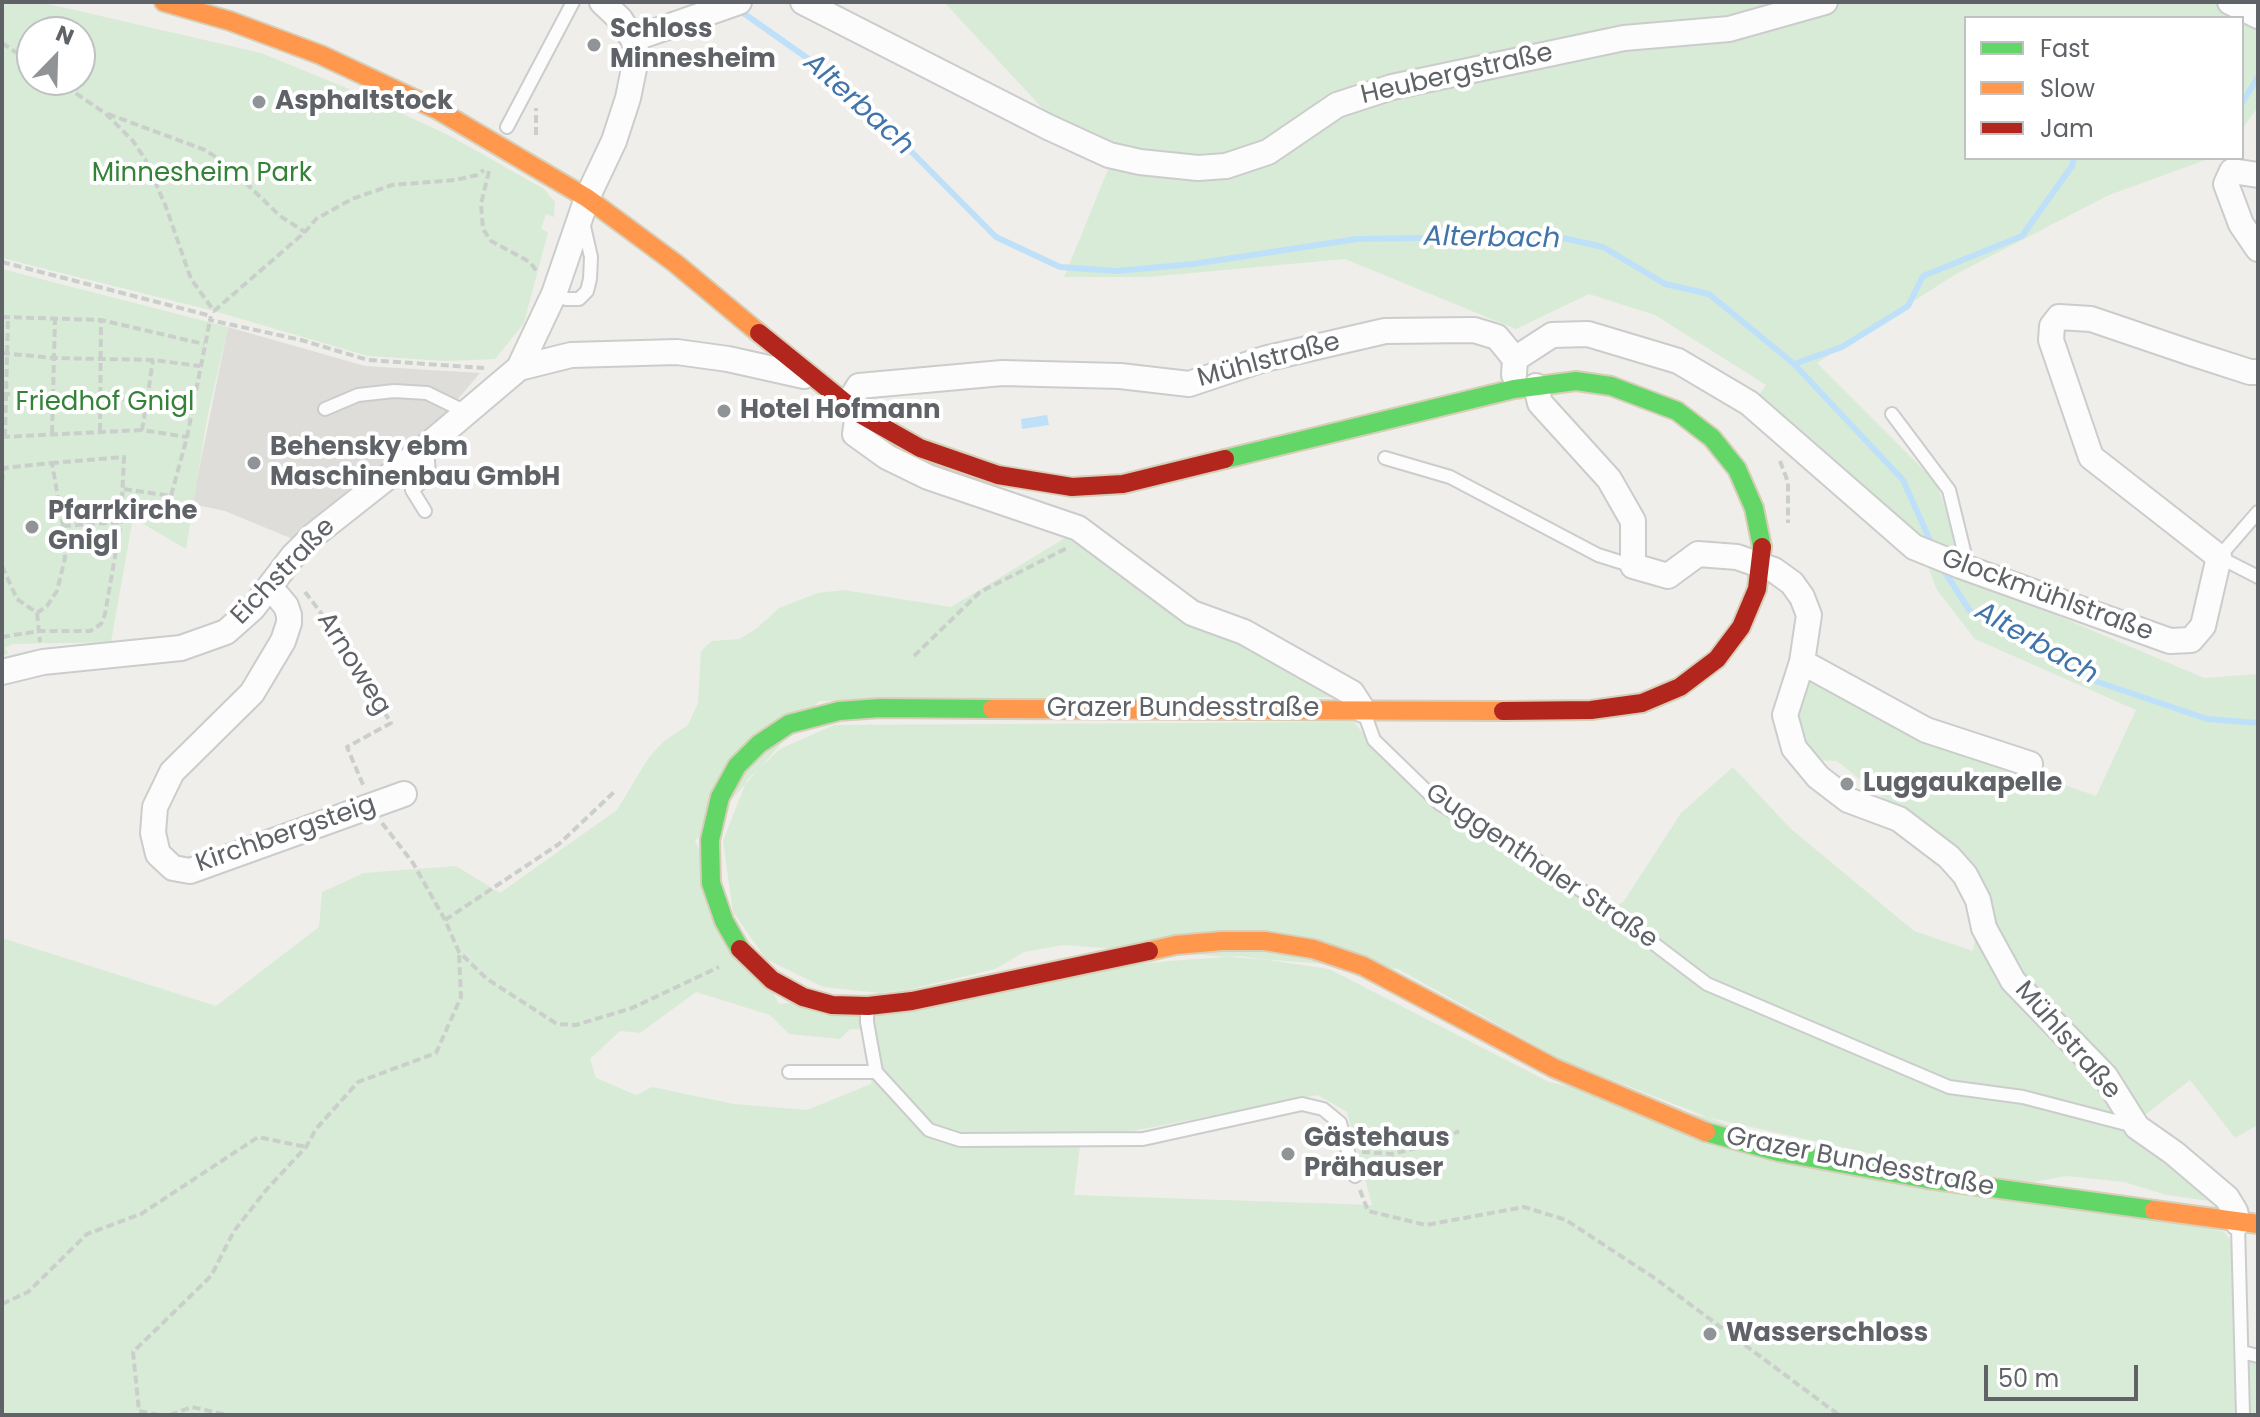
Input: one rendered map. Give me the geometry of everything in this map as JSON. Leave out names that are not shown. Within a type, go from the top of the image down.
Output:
[{"type":"main road","name":"Grazer Bundesstraße","points":[[164,2],[230,21],[321,55],[438,110],[526,160],[584,206],[675,263],[853,409],[920,448],[998,475],[1072,487],[1123,484],[1525,388],[1576,381],[1611,386],[1677,411],[1712,438],[1737,469],[1754,508],[1762,544],[1757,589],[1741,627],[1717,659],[1680,687],[1642,703],[1591,710],[894,708],[839,711],[789,724],[759,744],[737,766],[720,797],[710,840],[711,883],[724,921],[744,955],[772,980],[803,997],[832,1005],[868,1006],[912,1001],[1176,945],[1265,941],[1313,949],[1363,966],[1554,1068],[1701,1131],[1779,1152],[1927,1179],[2248,1224]]},
{"type":"street","points":[[584,206],[614,141],[628,98],[637,54],[633,39],[620,19],[602,2]]},
{"type":"street","points":[[633,39],[738,2]]},
{"type":"street","name":"Heubergstraße","points":[[803,2],[1080,143],[1109,155],[1140,162],[1198,168],[1226,166],[1268,152],[1337,105],[1392,87],[1624,38],[1729,29],[1825,2]]},
{"type":"street","points":[[2230,2],[2258,16]]},
{"type":"street","points":[[2258,175],[2232,171],[2226,184],[2241,224],[2258,249]]},
{"type":"street","name":"Eichstraße","points":[[2,672],[43,662],[165,651],[196,645],[236,625],[314,535],[519,368],[554,294],[584,206]]},
{"type":"street","points":[[2219,557],[2091,457],[2051,340],[2052,326],[2059,317],[2091,319],[2250,372],[2258,372]]},
{"type":"street","name":"Mühlstraße","points":[[853,409],[859,386],[1002,373],[1120,376],[1189,384],[1264,359],[1385,331],[1474,330],[1497,337],[1515,359]]},
{"type":"street","name":"Glockmühlstraße","points":[[1515,359],[1552,335],[1588,334],[1678,361],[1749,403],[1914,547],[2170,641],[2191,640],[2203,626],[2219,557]]},
{"type":"street","name":"Eichstraße","points":[[519,368],[573,354],[677,352],[728,359],[812,377]]},
{"type":"street","points":[[1515,359],[1525,388],[1609,479],[1633,521],[1633,566]]},
{"type":"street","name":"Guggenthaler Straße","points":[[853,409],[855,434],[887,457],[928,477],[1078,528],[1192,613],[1244,632],[1352,693],[1363,710]]},
{"type":"street","name":"Mühlstraße","points":[[1633,566],[1668,576],[1698,554],[1737,557],[1774,570],[1792,583],[1809,615],[1802,662],[1785,715],[1794,748],[1818,777],[1848,800],[1899,819],[1949,857],[1965,875],[1978,900],[1984,928],[2013,981],[2105,1076],[2137,1127]]},
{"type":"street","name":"Kirchbergsteig","points":[[270,587],[286,606],[289,615],[283,641],[252,693],[172,772],[155,807],[153,833],[158,854],[173,868],[190,871],[404,794]]},
{"type":"street","points":[[1802,662],[1926,730],[2030,764]]},
{"type":"street","name":"Guggenthaler Straße","points":[[2137,1127],[2174,1153],[2227,1198],[2248,1224]]},
{"type":"lane","points":[[507,127],[573,2]]},
{"type":"lane","points":[[325,409],[358,395],[394,391],[427,393],[466,412]]},
{"type":"lane","points":[[1892,414],[1949,490],[1964,551],[1961,566]]},
{"type":"lane","points":[[425,511],[412,490],[429,476],[427,446]]},
{"type":"lane","points":[[1385,458],[1450,477],[1598,555],[1633,566]]},
{"type":"lane","points":[[2258,512],[2219,557],[2258,577]]},
{"type":"lane","name":"Guggenthaler Straße","points":[[1363,710],[1374,740],[1440,804],[1567,880],[1707,984],[1949,1087],[2023,1097],[2137,1127]]},
{"type":"lane","points":[[868,1006],[867,1022],[876,1072],[929,1130],[960,1140],[1143,1139],[1302,1104],[1323,1109],[1340,1123],[1355,1176]]},
{"type":"lane","points":[[789,1072],[876,1072]]},
{"type":"lane","points":[[2243,1415],[2242,1352],[2248,1224]]},
{"type":"lane","points":[[2242,1352],[2258,1356]]},
{"type":"path","points":[[525,89],[537,109],[537,133],[526,160]]},
{"type":"path","points":[[80,96],[105,113],[133,141],[145,159],[191,279],[212,316]]},
{"type":"path","points":[[105,113],[205,150],[225,163],[280,216],[305,232]]},
{"type":"path","points":[[124,489],[171,496],[187,437],[212,316],[316,219],[352,199],[392,185],[477,175],[491,163],[481,204],[483,229],[491,241],[530,262],[554,294]]},
{"type":"path","points":[[2,262],[368,360],[519,368]]},
{"type":"path","points":[[187,437],[142,430],[3,437],[5,317],[101,320],[204,344]]},
{"type":"path","points":[[52,434],[55,319]]},
{"type":"path","points":[[100,431],[101,320]]},
{"type":"path","points":[[5,353],[54,358],[153,360],[200,366]]},
{"type":"path","points":[[142,430],[153,360]]},
{"type":"path","points":[[4,394],[147,400]]},
{"type":"path","points":[[2,483],[3,468],[124,457],[121,522],[101,624],[90,631],[39,631],[2,637]]},
{"type":"path","points":[[37,613],[52,598],[62,577],[65,558],[52,463]]},
{"type":"path","points":[[63,526],[121,522]]},
{"type":"path","points":[[914,656],[980,592],[1066,550],[1078,528]]},
{"type":"path","points":[[2,566],[17,599],[37,613],[43,662]]},
{"type":"path","name":"Arnoweg","points":[[299,584],[331,626],[391,723],[347,747],[363,783]]},
{"type":"path","points":[[445,920],[559,844],[614,792]]},
{"type":"path","points":[[159,1415],[139,1411],[133,1352],[211,1276],[234,1231],[358,1082],[436,1053],[461,997],[459,952],[445,920],[413,863],[371,808]]},
{"type":"path","points":[[459,952],[487,979],[557,1024],[576,1025],[632,1008],[730,962]]},
{"type":"path","points":[[1348,1152],[1392,1154],[1434,1144],[1459,1131]]},
{"type":"path","points":[[2,1304],[28,1292],[87,1234],[141,1214],[258,1137],[306,1147]]},
{"type":"path","points":[[1355,1176],[1368,1211],[1426,1225],[1524,1207],[1566,1220],[1656,1279],[1839,1415]]},
{"type":"path","points":[[170,1415],[192,1407],[227,1415]]},
{"type":"shaded area","points":[[228,327],[365,366],[480,373],[442,418],[376,469],[295,540],[225,511],[192,504]]},
{"type":"green space","name":"Minnesheim Park","points":[[2,2],[40,2],[261,53],[354,91],[450,136],[544,189],[555,202],[554,217],[546,214],[541,229],[548,232],[524,323],[495,359],[446,361],[368,356],[214,311],[2,258]]},
{"type":"green space","points":[[944,2],[2258,2],[2258,107],[2244,126],[2244,16],[1964,16],[1964,160],[2205,160],[2109,195],[1956,274],[1817,363],[1936,482],[1969,578],[2204,678],[2258,674],[2258,1125],[2235,1138],[2190,1080],[2127,1129],[2223,1203],[2167,1195],[2124,1182],[2066,1176],[2029,1183],[1748,1133],[1564,1061],[1398,969],[1063,945],[1024,952],[995,969],[890,994],[823,987],[766,959],[733,912],[723,841],[747,780],[780,749],[834,725],[1354,722],[1374,748],[1427,801],[1607,913],[1624,901],[1681,813],[1733,767],[1790,828],[1914,931],[1973,951],[1983,890],[1902,813],[1837,761],[1815,760],[1794,720],[1804,674],[1925,736],[2096,796],[2136,710],[1975,639],[1937,590],[1921,548],[1755,401],[1766,385],[1655,315],[1589,294],[1516,329],[1345,259],[1148,277],[1064,277],[1116,150],[1057,124]]},
{"type":"green space","name":"Friedhof Gnigl","points":[[2,269],[228,327],[207,419],[186,549],[133,518],[111,642],[13,644],[5,648],[8,653],[2,657]]},
{"type":"green space","points":[[1070,535],[1342,697],[819,701],[695,841],[779,1004],[1169,961],[1241,956],[1329,969],[1549,1082],[2224,1232],[2234,1244],[2238,1354],[2258,1359],[2258,1415],[2,1415],[2,938],[216,1006],[319,927],[322,892],[364,873],[456,866],[500,893],[617,810],[649,757],[664,741],[688,725],[698,703],[701,651],[712,641],[740,639],[779,608],[818,593],[844,590],[951,607]],"holes":[[[696,992],[770,1015],[789,1034],[840,1039],[850,1029],[875,1030],[871,1084],[807,1110],[734,1104],[652,1087],[636,1095],[596,1078],[590,1059],[620,1031],[640,1033]],[[1318,1095],[1347,1112],[1372,1205],[1074,1195],[1080,1146],[1112,1135]]]},
{"type":"water","points":[[1047,415],[1049,425],[1022,429],[1021,419]]},
{"type":"waterway","name":"Alterbach","points":[[739,10],[810,60],[880,120],[996,237],[1060,267],[1117,271],[1193,264],[1357,239],[1554,236],[1603,247],[1665,284],[1709,294],[1794,364],[1903,480],[1933,547]]},
{"type":"waterway","points":[[2244,100],[2258,77]]},
{"type":"waterway","points":[[1794,364],[1842,347],[1908,306],[1923,276],[2022,236],[2074,160]]},
{"type":"waterway","name":"Alterbach","points":[[1942,568],[1970,611],[2095,681],[2207,719],[2258,723]]},
{"type":"traffic: fast","points":[[1225,459],[1514,389],[1576,381],[1611,386],[1677,411],[1712,438],[1737,469],[1754,508],[1762,547]]},
{"type":"traffic: fast","points":[[740,949],[724,921],[711,883],[710,840],[720,797],[737,766],[759,744],[789,724],[839,711],[880,708],[992,709]]},
{"type":"traffic: fast","points":[[1706,1132],[1779,1152],[1927,1179],[2154,1210]]},
{"type":"traffic: slow","points":[[164,2],[230,21],[321,55],[438,110],[587,198],[675,263],[759,333]]},
{"type":"traffic: slow","points":[[992,709],[1503,711]]},
{"type":"traffic: slow","points":[[1149,951],[1222,941],[1265,941],[1313,949],[1363,966],[1554,1068],[1706,1132]]},
{"type":"traffic: slow","points":[[2154,1210],[2258,1224]]},
{"type":"traffic: jam","points":[[759,333],[858,413],[920,448],[998,475],[1072,487],[1123,484],[1225,459]]},
{"type":"traffic: jam","points":[[1503,711],[1591,710],[1642,703],[1680,687],[1717,659],[1741,627],[1757,589],[1762,547]]},
{"type":"traffic: jam","points":[[740,949],[772,980],[803,997],[832,1005],[868,1006],[912,1001],[1149,951]]},
{"type":"place","name":"Schloss Minnesheim","points":[[594,45]]},
{"type":"place","name":"Asphaltstock","points":[[259,102]]},
{"type":"place","name":"Hotel Hofmann","points":[[724,411]]},
{"type":"place","name":"Behensky ebm Maschinenbau GmbH","points":[[254,463]]},
{"type":"place","name":"Pfarrkirche Gnigl","points":[[32,527]]},
{"type":"place","name":"Luggaukapelle","points":[[1847,784]]},
{"type":"place","name":"Gästehaus Prähauser","points":[[1288,1154]]},
{"type":"place","name":"Wasserschloss","points":[[1710,1334]]}]
